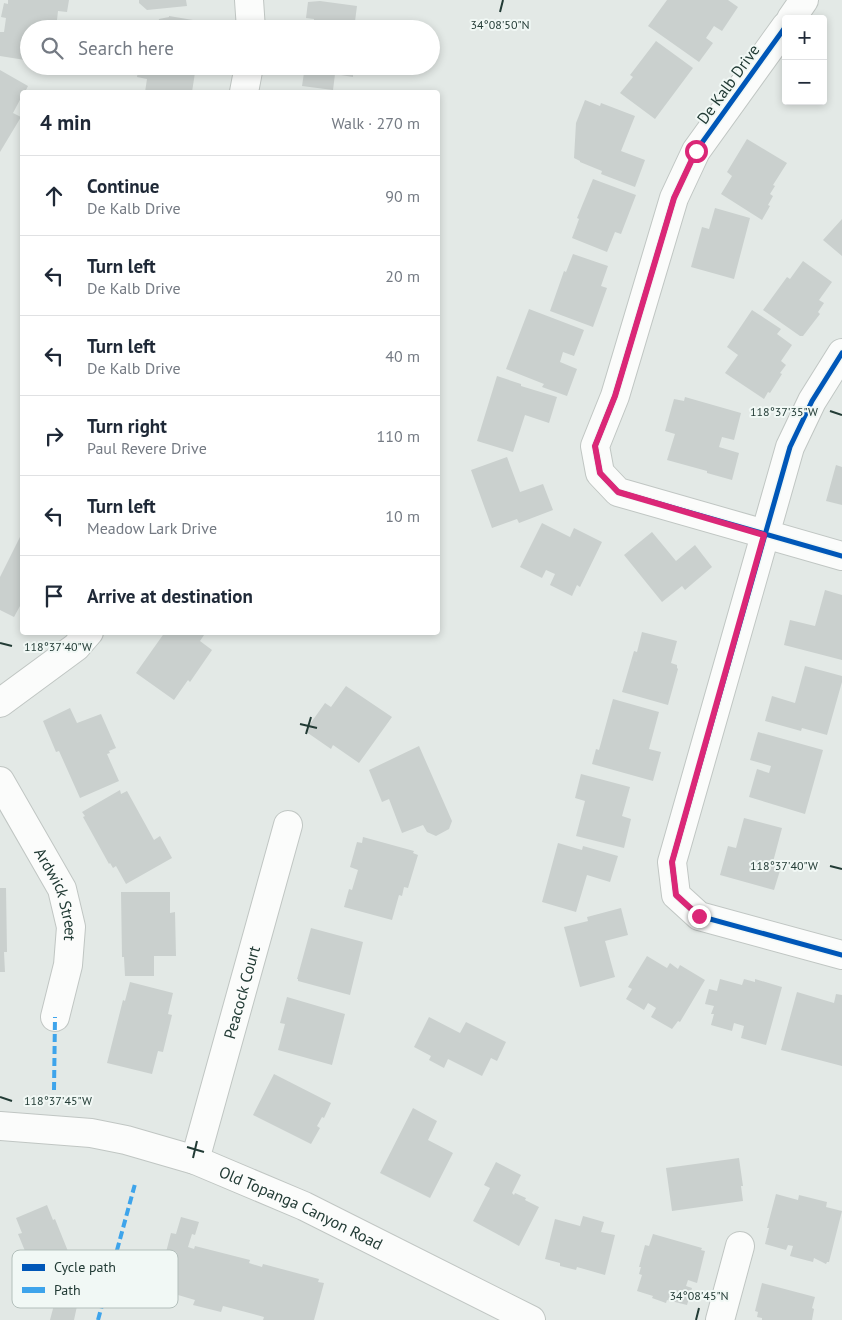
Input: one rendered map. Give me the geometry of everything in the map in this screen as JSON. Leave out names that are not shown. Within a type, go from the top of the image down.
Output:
[{"type":"street","points":[[249,0],[250,20]]},
{"type":"street","points":[[794,15],[804,0]]},
{"type":"street","name":"De Kalb Drive","points":[[782,32],[696,151],[681,182],[674,198],[615,396],[595,446],[600,473],[618,492],[842,556]]},
{"type":"street","points":[[244,90],[247,75]]},
{"type":"street","points":[[842,353],[812,401],[790,446],[672,862],[676,895],[699,916],[842,955]]},
{"type":"street","points":[[0,703],[76,647],[86,635]]},
{"type":"street","name":"Ardwick Street","points":[[0,781],[62,889],[71,927],[68,965],[55,1017]]},
{"type":"street","name":"Peacock Court","points":[[195,1160],[288,825]]},
{"type":"street","name":"Old Topanga Canyon Road","points":[[0,1126],[91,1133],[126,1140],[195,1160],[304,1206],[531,1320]]},
{"type":"street","points":[[720,1320],[740,1246]]},
{"type":"building","points":[[8,0],[69,0],[67,12],[58,11],[57,20],[20,20],[20,59],[0,56],[0,32],[4,32],[6,18],[1,17],[4,3],[8,4]]},
{"type":"building","points":[[139,0],[186,0],[187,6],[147,10],[139,3]]},
{"type":"building","points":[[667,0],[728,0],[738,7],[722,31],[714,26],[706,38],[713,43],[699,62],[648,26]]},
{"type":"building","points":[[320,1],[357,6],[355,20],[314,20],[306,18],[308,2]]},
{"type":"building","points":[[169,16],[193,20],[159,20]]},
{"type":"building","points":[[656,41],[693,68],[655,119],[620,93],[633,77],[630,75]]},
{"type":"building","points":[[0,70],[28,86],[26,90],[20,90],[20,100],[13,113],[20,116],[20,119],[0,152]]},
{"type":"building","points":[[137,75],[195,75],[192,90],[145,90],[147,79],[137,77]]},
{"type":"building","points":[[304,75],[335,75],[333,90],[302,86]]},
{"type":"building","points":[[585,100],[600,106],[601,103],[635,116],[621,151],[645,160],[635,187],[601,174],[602,171],[574,158],[576,123]]},
{"type":"building","points":[[747,139],[787,163],[773,185],[775,186],[770,194],[773,196],[768,205],[770,206],[762,220],[721,194],[732,176],[727,172]]},
{"type":"building","points":[[593,179],[636,195],[621,234],[615,232],[607,252],[572,238],[579,219],[577,218]]},
{"type":"building","points":[[715,208],[750,218],[734,279],[691,267],[702,227],[709,229]]},
{"type":"building","points":[[842,219],[842,256],[823,240]]},
{"type":"building","points":[[573,254],[608,266],[601,286],[607,288],[593,327],[550,311],[564,271],[566,272]]},
{"type":"building","points":[[803,261],[832,282],[819,300],[824,303],[818,312],[820,314],[803,336],[800,336],[763,310],[787,277],[790,279]]},
{"type":"building","points":[[529,309],[584,330],[574,356],[563,352],[560,362],[577,369],[567,396],[542,387],[544,384],[506,369]]},
{"type":"building","points":[[752,310],[781,329],[777,334],[792,345],[781,361],[786,365],[780,373],[782,374],[764,399],[725,373],[738,355],[727,347]]},
{"type":"building","points":[[497,376],[521,384],[521,386],[557,397],[549,423],[525,415],[513,452],[477,441]]},
{"type":"building","points":[[685,397],[741,413],[734,440],[722,437],[719,447],[739,453],[732,480],[667,460],[675,434],[665,431],[674,399],[684,401]]},
{"type":"building","points":[[507,457],[520,492],[543,484],[553,510],[519,523],[517,519],[492,528],[471,470]]},
{"type":"building","points":[[836,465],[842,467],[842,505],[826,501]]},
{"type":"building","points":[[542,523],[570,537],[574,528],[602,542],[580,587],[577,585],[572,596],[550,585],[555,574],[546,570],[542,578],[520,567]]},
{"type":"building","points":[[652,532],[676,561],[695,545],[712,567],[685,590],[682,586],[662,602],[624,555]]},
{"type":"building","points":[[20,537],[20,606],[14,617],[0,610],[0,577]]},
{"type":"building","points":[[825,590],[842,595],[842,660],[784,645],[790,620],[815,626]]},
{"type":"building","points":[[642,632],[677,641],[671,663],[677,665],[678,669],[668,705],[622,692],[634,651],[637,652]]},
{"type":"building","points":[[163,635],[204,635],[200,641],[212,650],[190,682],[188,680],[174,700],[136,673]]},
{"type":"building","points":[[805,666],[842,676],[827,735],[802,728],[801,731],[765,721],[772,696],[795,703]]},
{"type":"building","points":[[346,686],[392,717],[359,763],[333,745],[331,749],[305,731],[325,703],[331,707]]},
{"type":"building","points":[[613,699],[659,712],[649,749],[661,752],[653,781],[592,764],[596,749],[599,750]]},
{"type":"building","points":[[70,708],[77,723],[101,714],[116,748],[107,754],[119,781],[80,798],[59,751],[56,752],[43,721]]},
{"type":"building","points":[[758,732],[823,750],[805,814],[749,797],[757,769],[769,773],[771,766],[750,760]]},
{"type":"building","points":[[419,746],[452,821],[449,829],[436,836],[427,832],[423,825],[402,833],[389,799],[382,802],[369,770]]},
{"type":"building","points":[[581,774],[630,787],[622,816],[631,819],[624,848],[576,836],[585,801],[575,798]]},
{"type":"building","points":[[120,790],[121,794],[127,791],[154,840],[160,836],[172,858],[126,884],[116,866],[113,868],[109,864],[82,812]]},
{"type":"building","points":[[744,818],[782,828],[773,862],[782,864],[774,890],[720,875],[728,846],[736,848]]},
{"type":"building","points":[[363,837],[414,851],[413,853],[418,855],[408,888],[404,887],[402,896],[399,895],[392,920],[344,907],[349,889],[352,890],[358,870],[350,867],[357,842],[362,843]]},
{"type":"building","points":[[558,843],[582,850],[583,846],[618,856],[610,882],[587,875],[576,912],[542,902]]},
{"type":"building","points":[[0,888],[6,888],[7,952],[4,952],[5,972],[0,972]]},
{"type":"building","points":[[121,892],[170,892],[170,913],[175,912],[176,956],[154,956],[154,976],[125,976],[124,957],[122,957]]},
{"type":"building","points":[[621,908],[628,935],[605,941],[615,977],[580,987],[564,927],[588,921],[587,917]]},
{"type":"building","points":[[311,928],[363,942],[350,995],[298,981]]},
{"type":"building","points":[[647,956],[667,968],[670,963],[678,969],[680,965],[705,980],[680,1022],[678,1021],[672,1029],[651,1017],[656,1008],[648,1003],[644,1010],[626,999],[632,989],[628,987]]},
{"type":"building","points":[[720,979],[742,985],[744,979],[755,982],[755,979],[782,987],[766,1045],[741,1038],[744,1026],[734,1023],[732,1031],[711,1025],[714,1014],[711,1014],[714,1006],[705,1004],[709,989],[717,991]]},
{"type":"building","points":[[130,982],[173,993],[168,1014],[172,1015],[163,1052],[158,1051],[152,1074],[107,1063],[123,1000],[125,1001]]},
{"type":"building","points":[[797,992],[834,1003],[836,994],[842,995],[842,1066],[781,1050]]},
{"type":"building","points":[[287,997],[345,1014],[332,1065],[278,1050],[285,1024],[280,1023]]},
{"type":"building","points":[[429,1017],[460,1033],[466,1022],[506,1042],[497,1061],[491,1058],[482,1076],[448,1059],[444,1068],[429,1060],[431,1056],[414,1047]]},
{"type":"building","points":[[274,1074],[331,1103],[324,1118],[322,1117],[317,1126],[320,1128],[311,1144],[253,1115]]},
{"type":"building","points":[[413,1108],[437,1121],[428,1140],[453,1153],[430,1198],[380,1173]]},
{"type":"building","points":[[739,1158],[743,1201],[672,1211],[666,1168]]},
{"type":"building","points":[[496,1162],[521,1175],[512,1193],[526,1198],[525,1200],[539,1207],[519,1246],[473,1221],[490,1188],[484,1185]]},
{"type":"building","points":[[776,1194],[798,1200],[799,1195],[827,1202],[826,1207],[842,1211],[829,1262],[826,1264],[814,1258],[813,1262],[790,1256],[793,1246],[788,1245],[786,1250],[765,1244]]},
{"type":"building","points":[[47,1205],[67,1250],[25,1250],[18,1234],[22,1233],[16,1218]]},
{"type":"building","points":[[583,1216],[604,1222],[601,1232],[615,1235],[605,1275],[577,1267],[576,1270],[560,1266],[560,1263],[545,1259],[555,1219],[580,1226]]},
{"type":"building","points":[[181,1217],[199,1222],[195,1235],[192,1234],[188,1247],[194,1249],[195,1246],[250,1260],[249,1263],[262,1267],[263,1264],[319,1279],[318,1282],[324,1283],[314,1320],[263,1320],[264,1317],[223,1306],[221,1312],[193,1305],[195,1300],[178,1295],[178,1250],[167,1250],[171,1233],[176,1234]]},
{"type":"building","points":[[653,1234],[702,1248],[701,1250],[705,1251],[697,1283],[688,1280],[686,1286],[692,1288],[687,1305],[667,1300],[666,1303],[637,1291],[642,1275],[639,1274],[641,1267],[639,1267],[645,1245],[649,1246]]},
{"type":"building","points":[[762,1283],[815,1297],[812,1308],[814,1309],[812,1320],[762,1320],[762,1318],[757,1317],[758,1312],[755,1311]]},
{"type":"building","points":[[53,1308],[77,1308],[74,1320],[50,1320]]},
{"type":"marked path","points":[[54,1090],[55,1017]]},
{"type":"marked path","points":[[117,1250],[135,1184]]},
{"type":"marked path","points":[[98,1320],[101,1308]]},
{"type":"cycle path","points":[[782,32],[696,151],[674,198],[615,396],[595,446],[600,473],[618,492],[842,556]]},
{"type":"cycle path","points":[[842,353],[812,401],[790,447],[672,862],[676,895],[699,916],[842,955]]},
{"type":"route","points":[[696,151],[674,198],[615,396],[595,446],[600,473],[618,492],[764,535],[672,862],[676,895],[699,916]]}]
